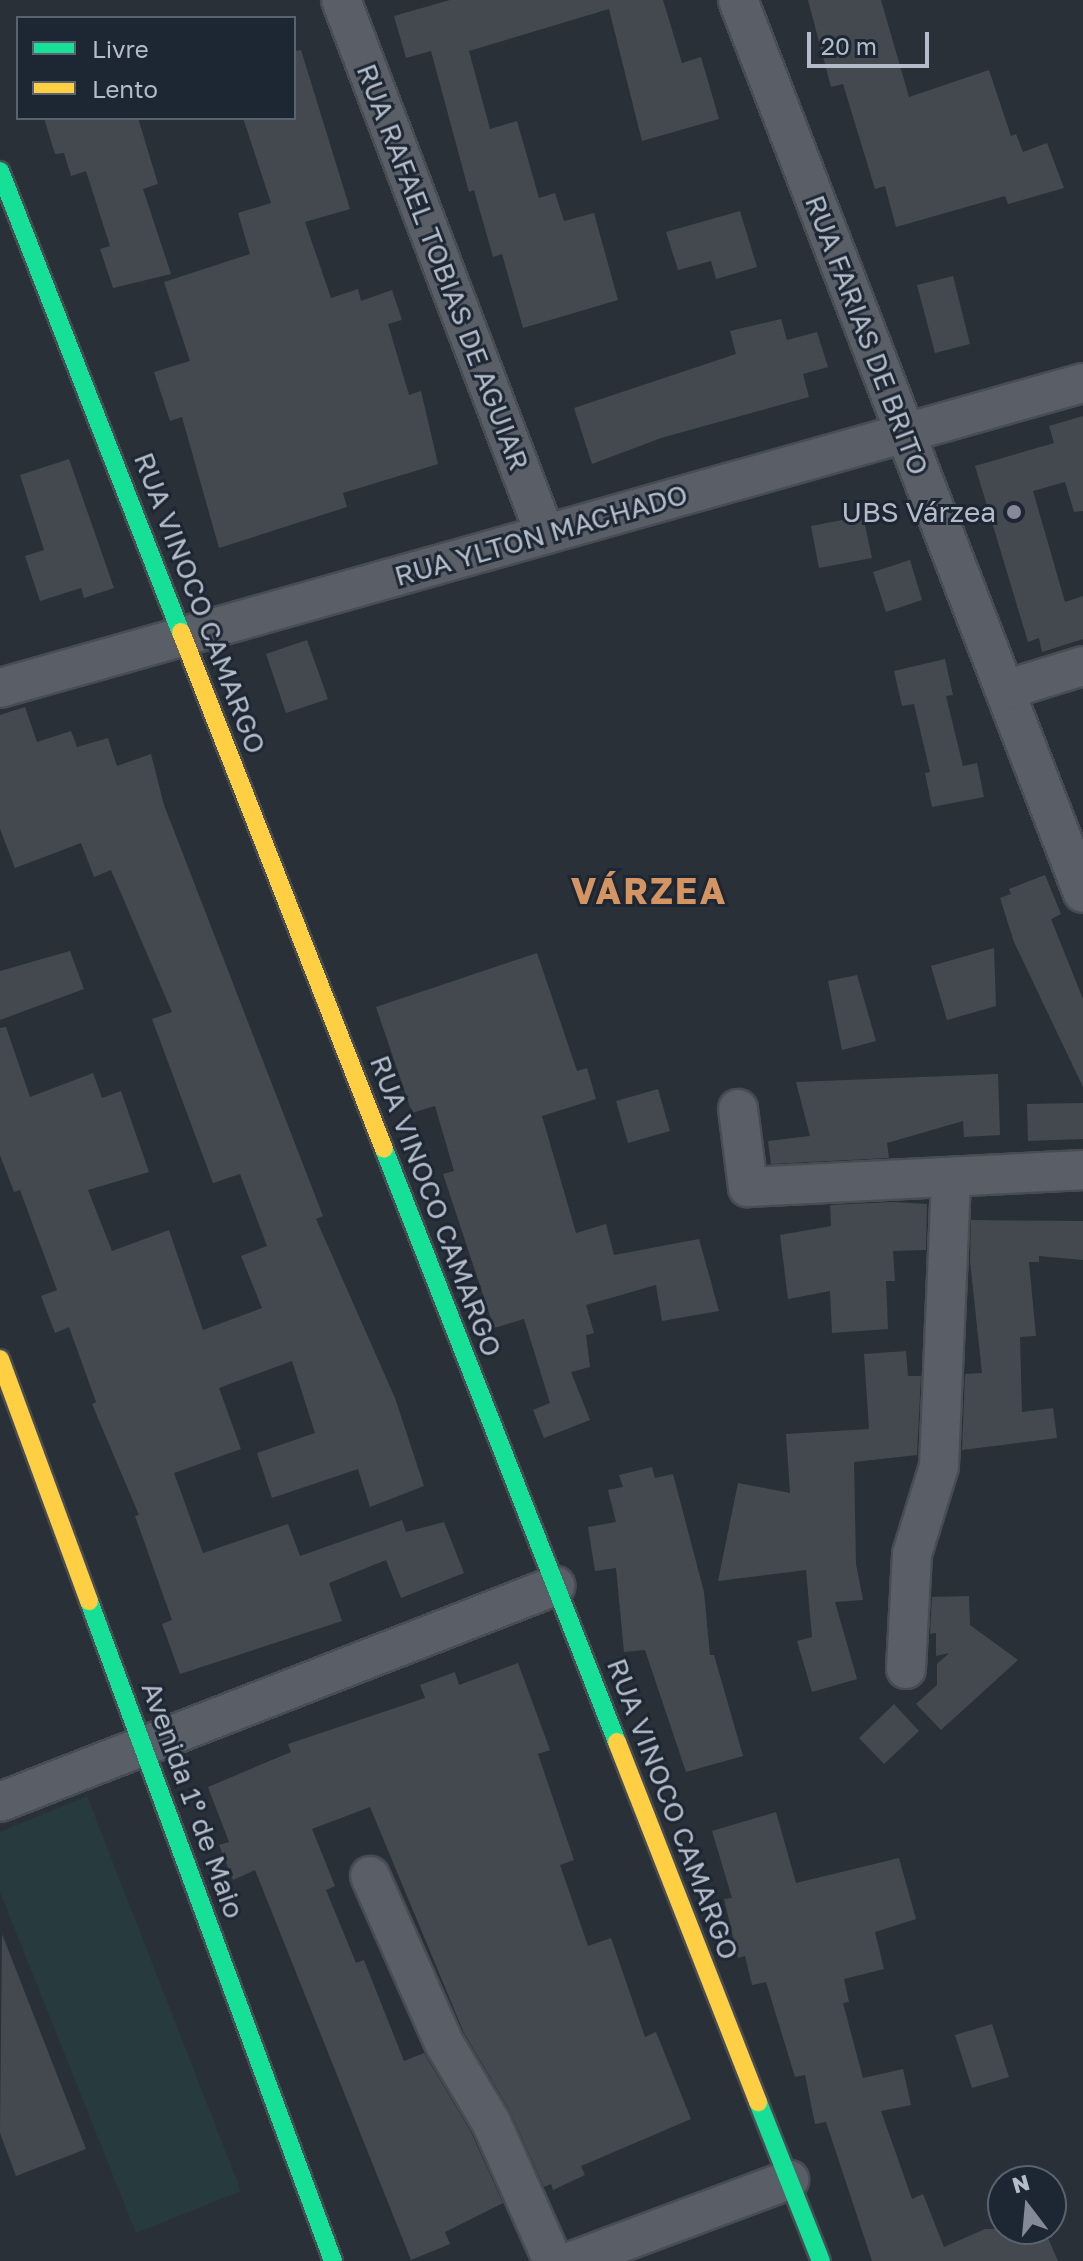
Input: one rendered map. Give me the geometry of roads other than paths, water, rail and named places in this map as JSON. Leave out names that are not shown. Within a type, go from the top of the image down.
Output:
[{"type":"street","name":"RUA RAFAEL TOBIAS DE AGUIAR","points":[[341,0],[545,534]]},
{"type":"street","name":"RUA FARIAS DE BRITO","points":[[738,0],[1083,893]]},
{"type":"street","name":"RUA VINOCO CAMARGO","points":[[0,171],[821,2261]]},
{"type":"street","name":"RUA YLTON MACHADO","points":[[0,688],[1083,383]]},
{"type":"street","points":[[1005,690],[1083,666]]},
{"type":"street","points":[[738,1109],[748,1187],[1083,1170]]},
{"type":"street","points":[[906,1669],[912,1554],[939,1466],[951,1177]]},
{"type":"street","name":"Avenida 1º de Maio","points":[[0,1359],[333,2261]]},
{"type":"street","points":[[0,1802],[555,1586]]},
{"type":"street","points":[[370,1876],[444,2043],[491,2122],[553,2261]]},
{"type":"street","points":[[572,2261],[789,2180]]},
{"type":"place","name":"UBS Várzea","points":[[1014,512]]},
{"type":"district","name":"VÁRZEA","points":[[649,891]]}]
